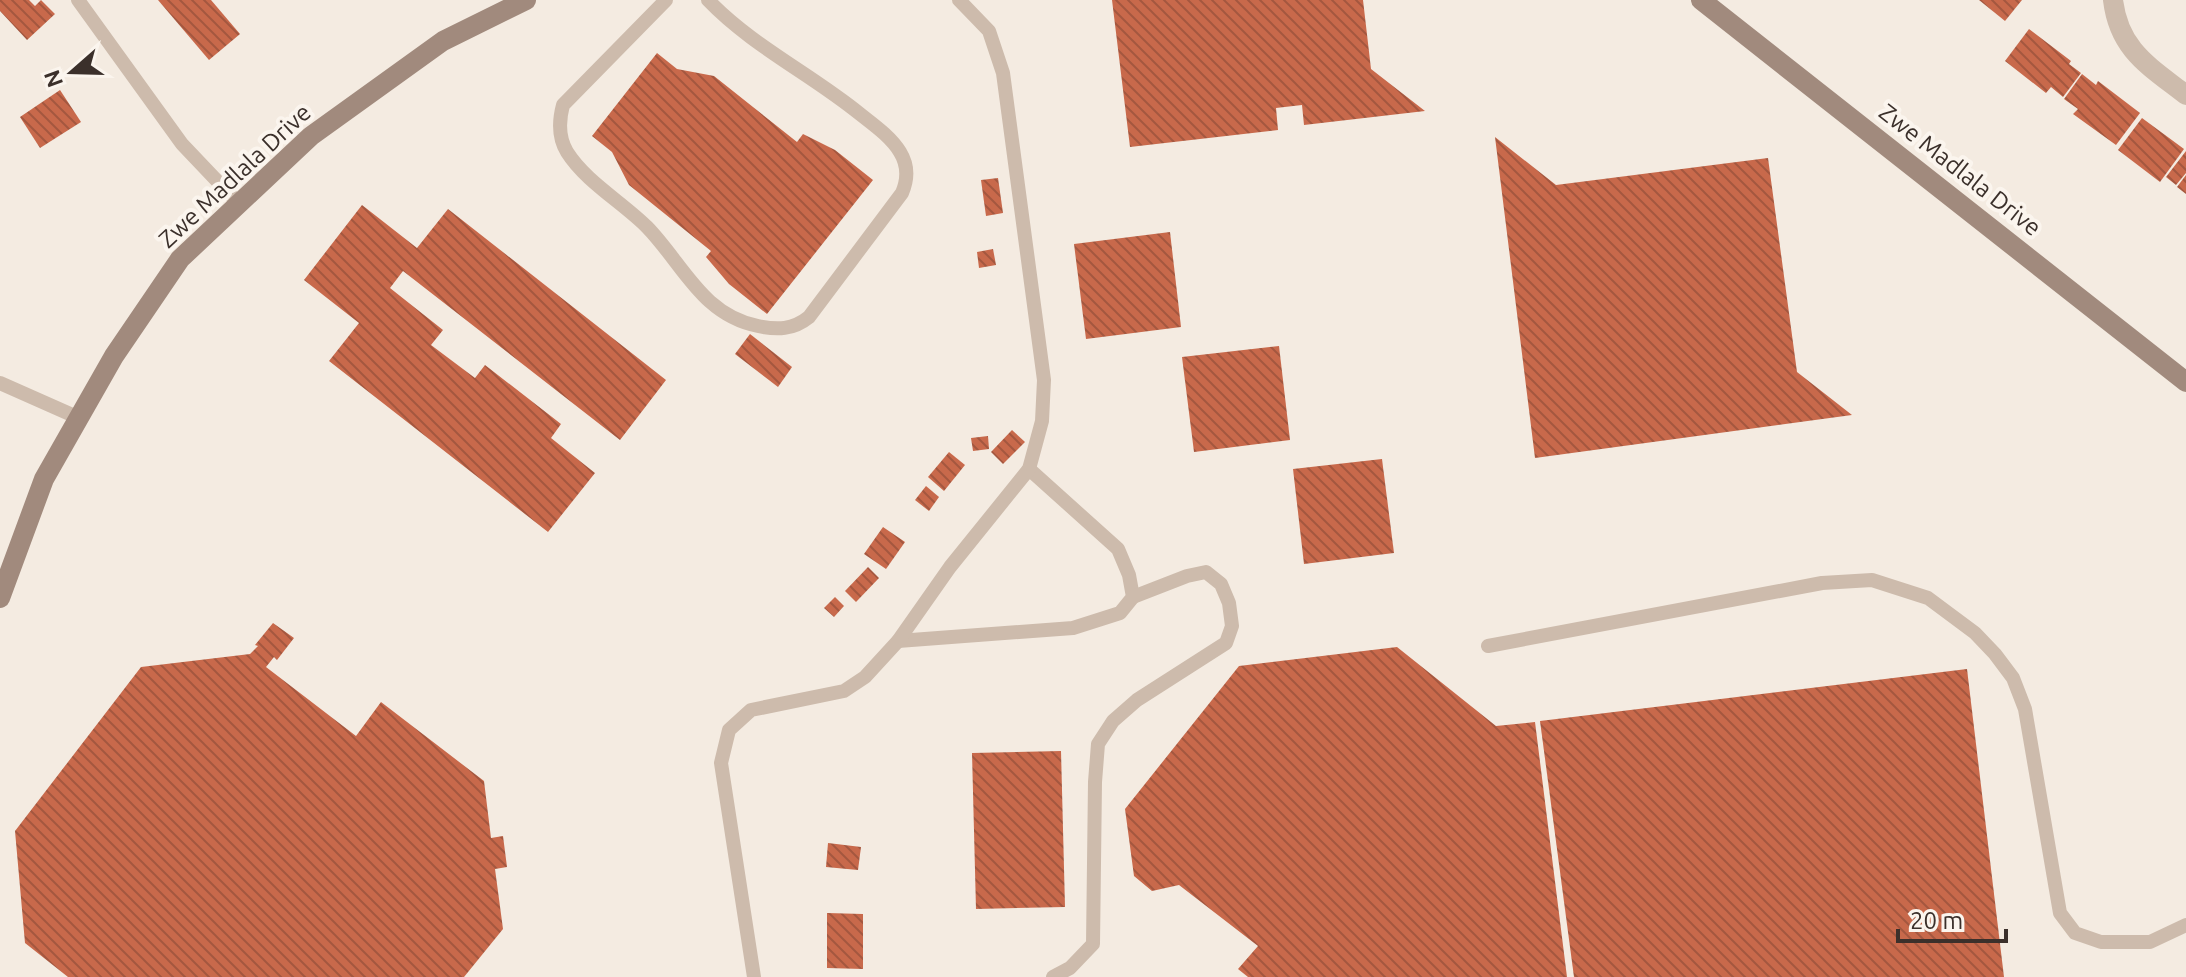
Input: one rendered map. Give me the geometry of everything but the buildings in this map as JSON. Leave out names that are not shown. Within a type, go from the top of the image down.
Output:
[{"type":"street","name":"Zwe Madlala Drive","points":[[0,598],[44,479],[114,356],[180,259],[311,136],[443,41],[526,0]]},
{"type":"street","name":"Zwe Madlala Drive","points":[[1701,0],[2186,382]]},
{"type":"street","points":[[2113,0],[2116,23],[2128,45],[2186,95]]},
{"type":"lane","points":[[78,0],[182,144],[239,204]]},
{"type":"lane","points":[[666,0],[563,105],[559,120],[562,139],[567,152],[585,172],[649,229],[706,301],[745,324],[785,329],[800,325],[809,317],[902,193],[906,184],[905,163],[895,145],[877,128],[825,85],[760,45],[708,0]]},
{"type":"lane","points":[[754,977],[721,763],[729,730],[751,710],[844,691],[865,677],[898,641],[950,567],[1029,469],[1042,421],[1044,380],[1003,73],[989,31],[959,0]]},
{"type":"lane","points":[[0,383],[79,418]]},
{"type":"lane","points":[[1029,469],[1118,549],[1129,575],[1133,597]]},
{"type":"lane","points":[[898,641],[1073,628],[1120,613],[1133,597],[1187,576],[1206,572],[1221,584],[1229,603],[1232,626],[1226,643],[1137,700],[1113,721],[1098,744],[1093,944],[1070,968],[1053,977]]},
{"type":"lane","points":[[1488,646],[1822,583],[1872,580],[1928,598],[1975,633],[2013,678],[2025,709],[2060,913],[2075,933],[2101,942],[2150,942],[2186,925]]}]
